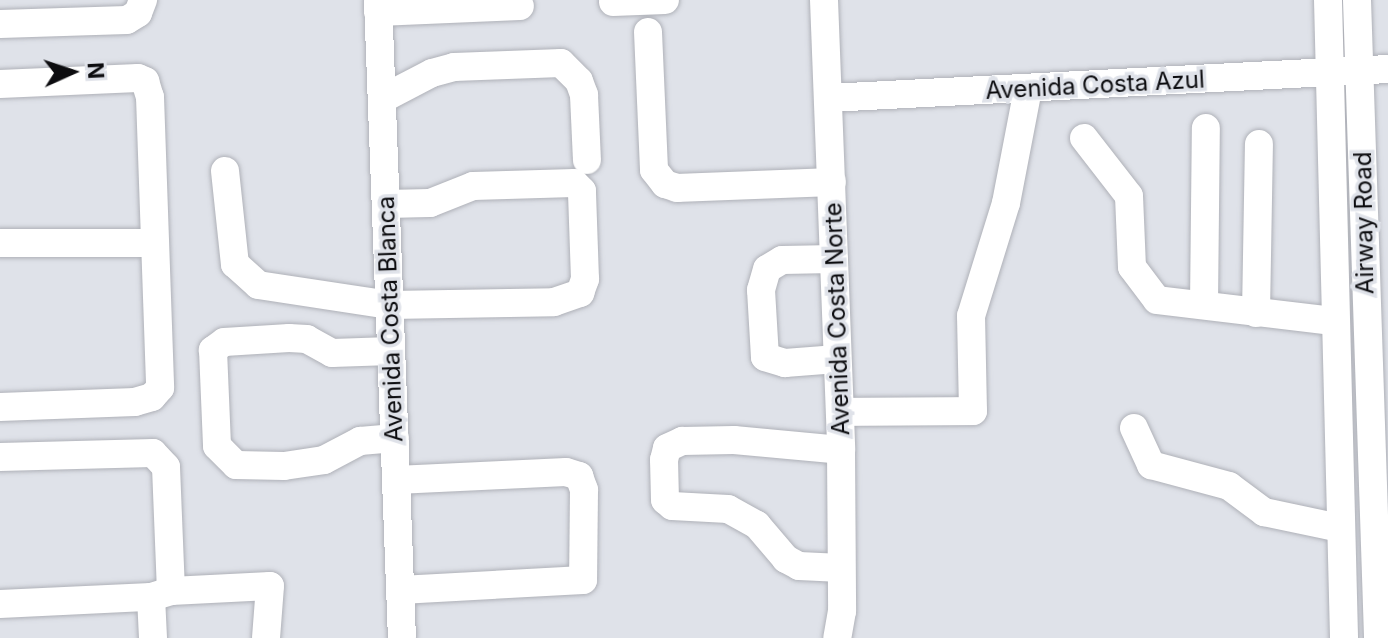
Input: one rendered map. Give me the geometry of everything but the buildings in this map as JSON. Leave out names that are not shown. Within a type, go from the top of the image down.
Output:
[{"type":"street","points":[[0,24],[127,20],[138,13],[143,0]]},
{"type":"street","points":[[613,2],[665,0]]},
{"type":"street","name":"Avenida Costa Norte","points":[[824,0],[841,450],[842,611],[837,638]]},
{"type":"street","name":"Airway Road","points":[[1328,0],[1344,638]]},
{"type":"street","name":"Airway Road","points":[[1357,0],[1374,70],[1378,638]]},
{"type":"street","points":[[378,6],[520,6]]},
{"type":"street","name":"Avenida Costa Blanca","points":[[378,6],[402,638]]},
{"type":"street","points":[[648,32],[654,170],[665,184],[677,188],[832,182]]},
{"type":"street","points":[[382,99],[432,73],[454,67],[561,63],[579,81],[584,95],[587,160]]},
{"type":"street","name":"Avenida Costa Azul","points":[[829,98],[1374,70]]},
{"type":"street","points":[[0,84],[138,78],[145,81],[150,97],[160,388],[152,397],[135,402],[0,407]]},
{"type":"street","points":[[840,412],[973,411],[971,316],[1006,203],[1028,89]]},
{"type":"street","points":[[1204,305],[1206,128]]},
{"type":"street","points":[[1084,138],[1129,196],[1132,267],[1157,300],[1334,321]]},
{"type":"street","points":[[1256,313],[1259,144]]},
{"type":"street","points":[[225,171],[235,264],[258,285],[390,305],[554,302],[580,293],[585,279],[582,191],[574,183],[473,186],[430,203],[386,204]]},
{"type":"street","points":[[0,243],[155,243]]},
{"type":"street","points":[[834,259],[782,260],[767,269],[761,290],[765,357],[785,363],[837,359]]},
{"type":"street","points":[[391,351],[332,353],[307,339],[289,338],[224,342],[213,350],[217,446],[236,465],[284,466],[324,460],[360,441],[395,438]]},
{"type":"street","points":[[1134,428],[1151,465],[1229,486],[1264,512],[1340,528]]},
{"type":"street","points":[[841,450],[734,440],[682,441],[667,448],[664,460],[665,500],[672,506],[728,509],[757,525],[786,559],[799,566],[841,568]]},
{"type":"street","points":[[0,457],[153,453],[166,467],[161,594],[153,638]]},
{"type":"street","points":[[396,480],[566,472],[579,476],[584,490],[583,580],[400,590]]},
{"type":"street","points":[[0,604],[270,586],[266,638]]}]
